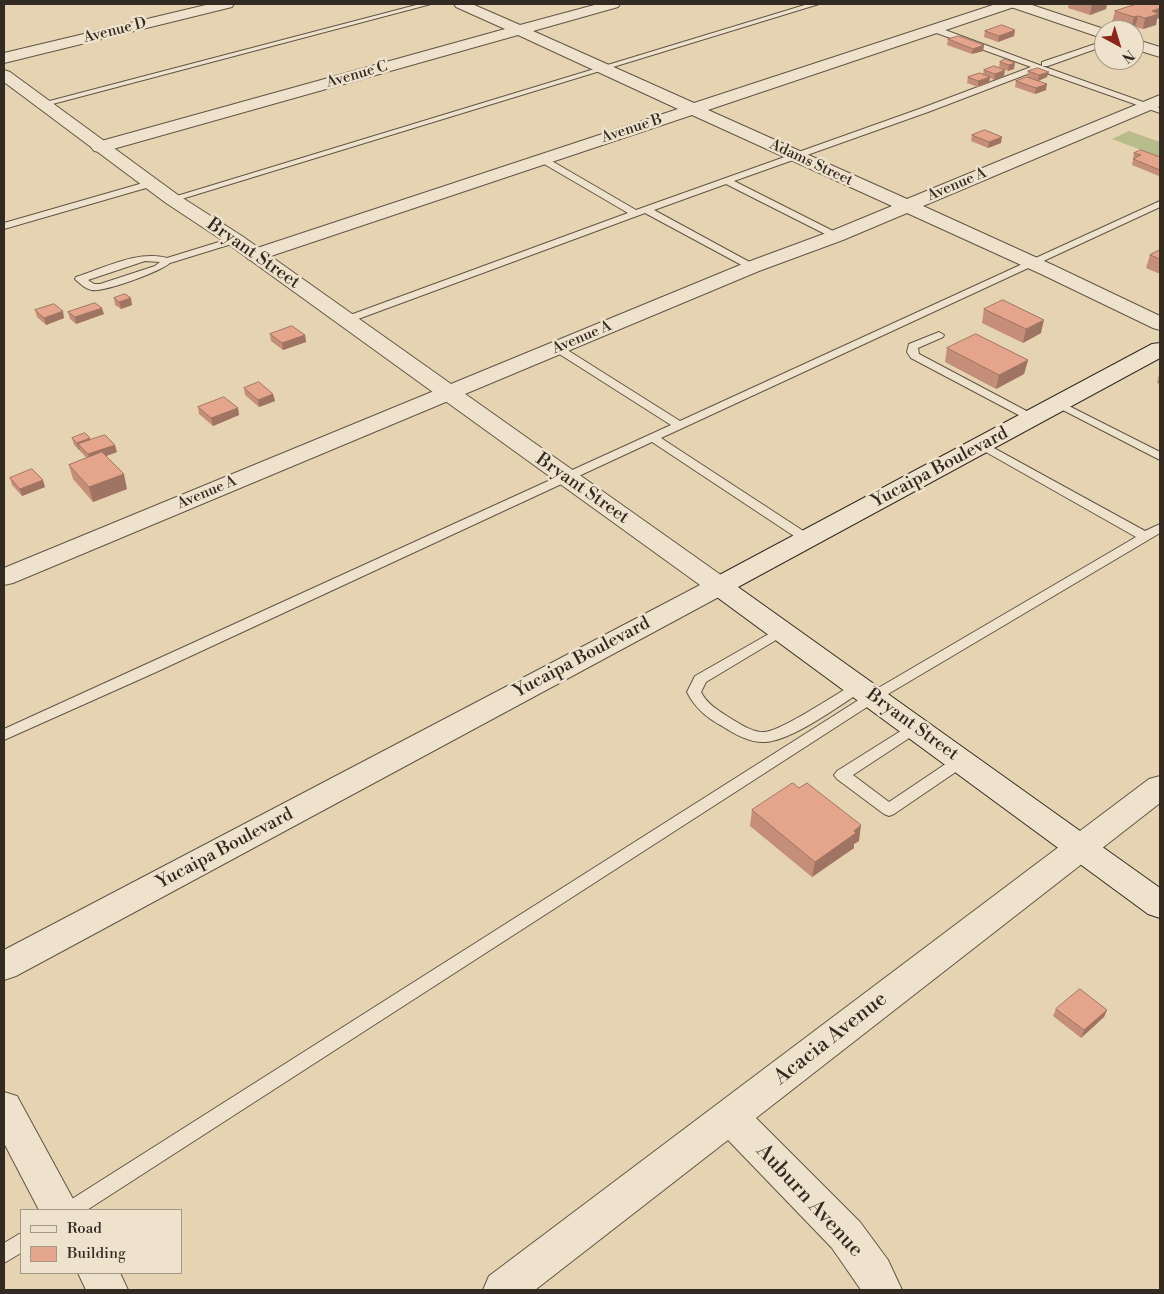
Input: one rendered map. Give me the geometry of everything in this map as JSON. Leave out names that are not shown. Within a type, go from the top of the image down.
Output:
[{"type":"street","name":"Avenue D","points":[[4,58],[227,4]]},
{"type":"street","name":"Adams Street","points":[[461,4],[1031,262],[1160,324]]},
{"type":"street","name":"Avenue C","points":[[100,147],[614,4]]},
{"type":"street","name":"Avenue B","points":[[255,255],[1009,4]]},
{"type":"street","points":[[1016,4],[1094,31]]},
{"type":"street","points":[[1144,47],[1160,52]]},
{"type":"street","name":"Bryant Street","points":[[4,75],[150,184],[235,240],[719,586],[1160,905]]},
{"type":"street","name":"Avenue A","points":[[4,577],[752,267],[836,236],[1156,106]]},
{"type":"street","name":"Yucaipa Boulevard","points":[[4,966],[1160,349]]},
{"type":"street","name":"Acacia Avenue","points":[[503,1290],[1160,787]]},
{"type":"street","points":[[4,1108],[59,1209]]},
{"type":"street","name":"Auburn Avenue","points":[[730,1117],[846,1236],[874,1274],[882,1290]]},
{"type":"street","points":[[99,1274],[108,1290]]},
{"type":"lane","points":[[42,104],[427,4]]},
{"type":"lane","points":[[172,199],[815,4]]},
{"type":"lane","points":[[934,29],[1156,106]]},
{"type":"lane","points":[[346,320],[1094,47]]},
{"type":"lane","points":[[542,159],[635,213]]},
{"type":"lane","points":[[727,181],[836,236]]},
{"type":"lane","points":[[4,226],[150,184]]},
{"type":"lane","points":[[4,735],[1160,204]]},
{"type":"lane","points":[[646,210],[752,267]]},
{"type":"lane","points":[[167,261],[156,258],[144,258],[80,279],[92,287],[101,287],[158,268],[167,261],[235,240]]},
{"type":"lane","points":[[939,335],[913,346],[912,352],[915,356],[1032,418]]},
{"type":"lane","points":[[557,348],[679,425]]},
{"type":"lane","points":[[1059,404],[1160,457]]},
{"type":"lane","points":[[653,438],[807,539]]},
{"type":"lane","points":[[981,445],[1146,537]]},
{"type":"lane","points":[[781,631],[700,680],[694,692],[697,700],[707,710],[740,730],[766,737],[866,692],[1160,528]]},
{"type":"lane","points":[[73,1209],[866,692]]},
{"type":"lane","points":[[915,727],[842,775],[889,810],[961,761]]},
{"type":"lane","points":[[4,1254],[20,1243]]},
{"type":"green space","points":[[1129,131],[1160,142],[1160,157],[1112,139]]},
{"type":"building","points":[[1137,4],[1160,4],[1160,8],[1152,11],[1159,14],[1145,18],[1134,17],[1115,11]]},
{"type":"building","points":[[1002,25],[1015,30],[999,36],[985,31]]},
{"type":"building","points":[[959,36],[984,45],[973,49],[948,39]]},
{"type":"building","points":[[1005,59],[1015,63],[1009,65],[1000,62]]},
{"type":"building","points":[[994,66],[1005,70],[995,74],[984,70]]},
{"type":"building","points":[[1038,68],[1049,72],[1039,75],[1028,71]]},
{"type":"building","points":[[980,73],[990,77],[978,81],[968,77]]},
{"type":"building","points":[[1027,77],[1047,84],[1036,88],[1016,81]]},
{"type":"building","points":[[985,130],[1002,137],[989,142],[972,135]]},
{"type":"building","points":[[1141,150],[1160,157],[1160,170],[1133,159],[1141,155],[1134,153]]},
{"type":"building","points":[[1160,250],[1160,259],[1150,255]]},
{"type":"building","points":[[125,294],[131,298],[119,302],[114,298]]},
{"type":"building","points":[[1003,300],[1044,320],[1026,329],[984,309]]},
{"type":"building","points":[[95,303],[102,308],[75,317],[68,312]]},
{"type":"building","points":[[54,304],[63,311],[44,318],[35,310]]},
{"type":"building","points":[[292,326],[305,335],[282,343],[270,334]]},
{"type":"building","points":[[976,334],[1028,360],[999,375],[947,348]]},
{"type":"building","points":[[259,382],[273,394],[258,400],[244,388]]},
{"type":"building","points":[[224,397],[238,408],[211,418],[198,407]]},
{"type":"building","points":[[85,433],[90,438],[77,443],[72,438]]},
{"type":"building","points":[[105,435],[115,445],[88,454],[78,444]]},
{"type":"building","points":[[102,452],[124,474],[89,487],[69,465]]},
{"type":"building","points":[[32,469],[43,480],[20,489],[10,478]]},
{"type":"building","points":[[793,783],[799,788],[807,783],[861,825],[854,831],[856,833],[815,862],[752,810]]},
{"type":"building","points":[[1080,989],[1107,1010],[1084,1030],[1056,1009]]}]
